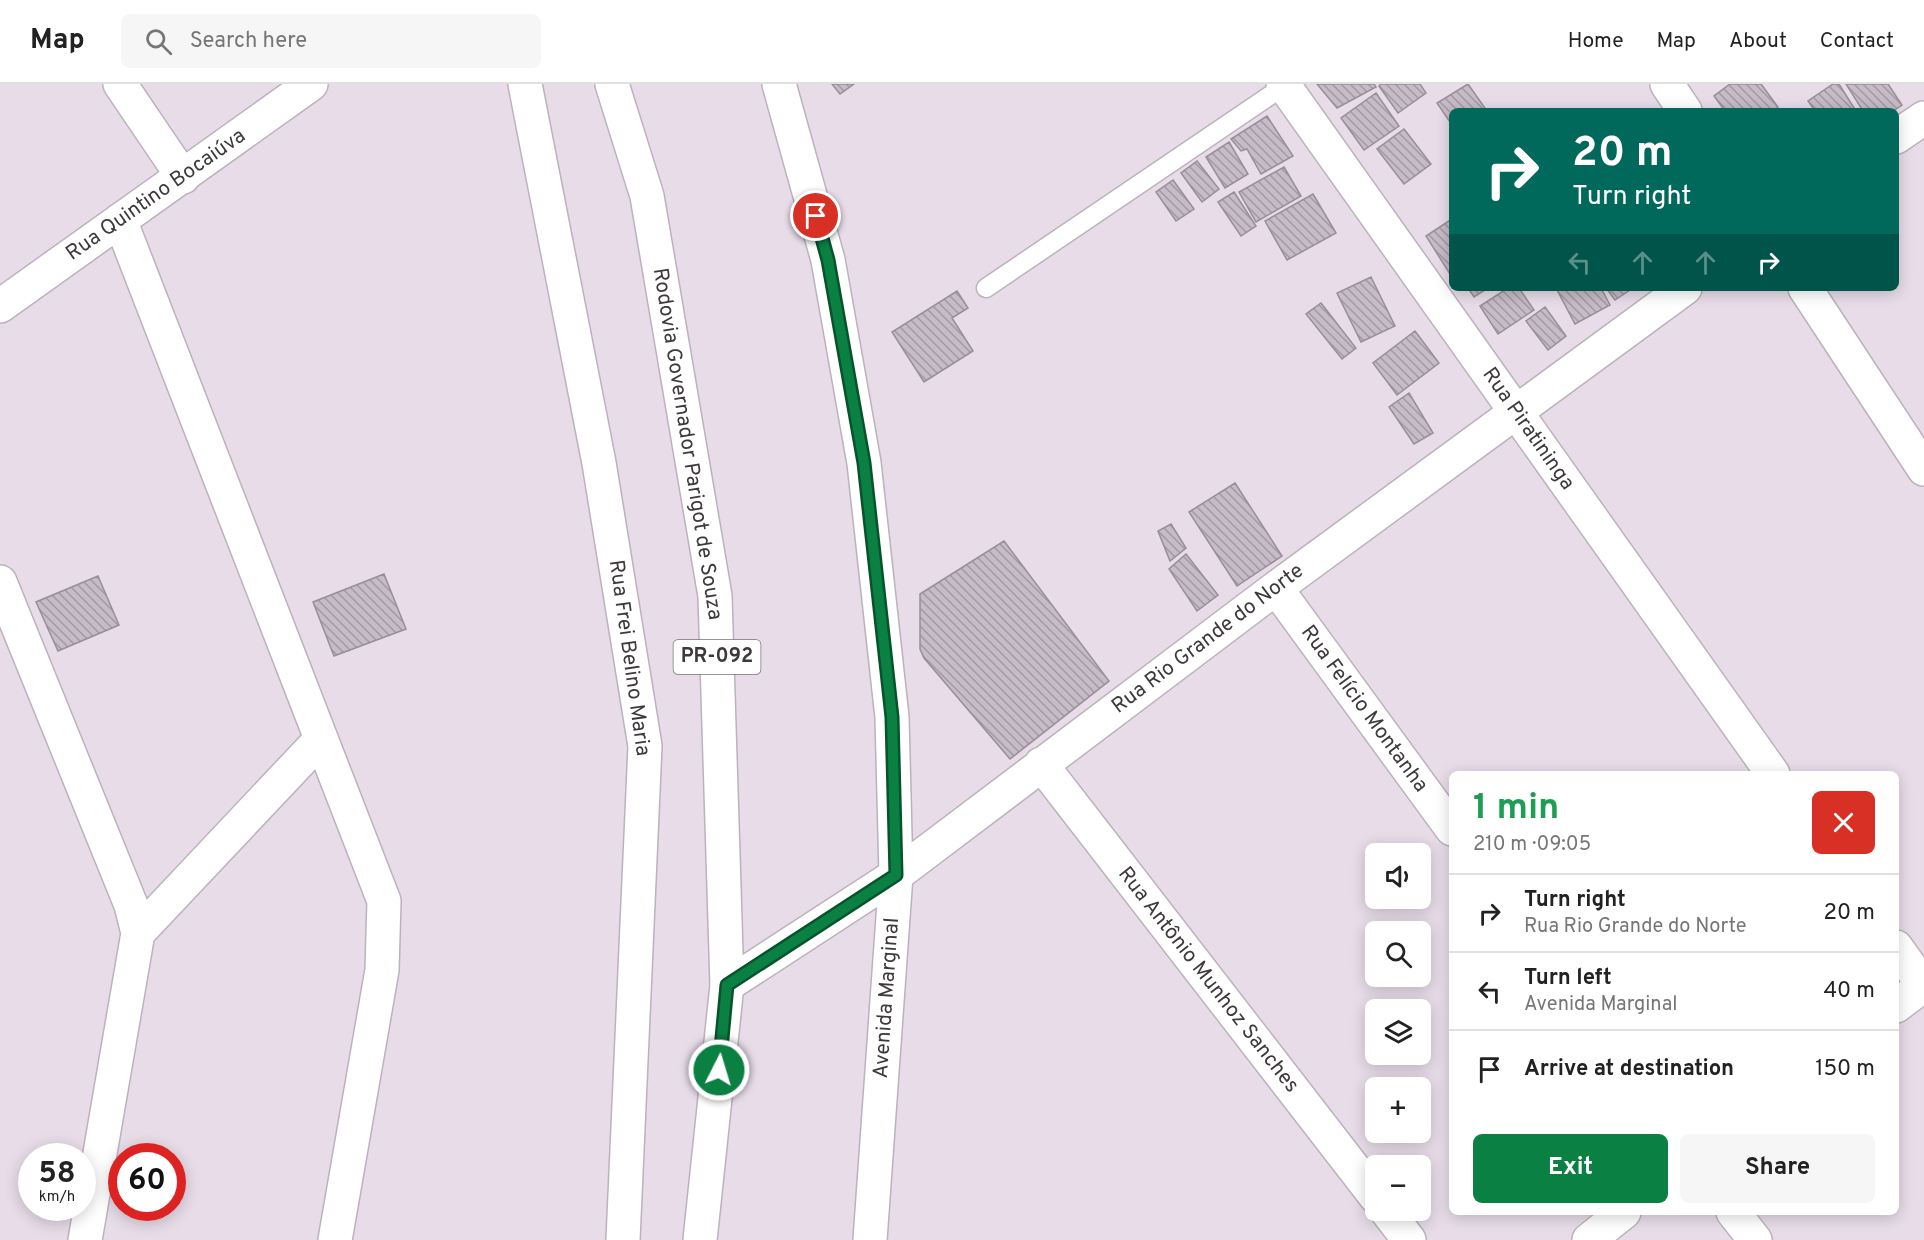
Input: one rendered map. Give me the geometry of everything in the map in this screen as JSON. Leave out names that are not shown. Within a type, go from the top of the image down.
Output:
[{"type":"street","points":[[120,84],[183,177]]},
{"type":"street","name":"Rua Quintino Bocaiúva","points":[[0,306],[311,84]]},
{"type":"street","name":"Rua Frei Belino Maria","points":[[525,84],[598,463],[645,747],[623,1240]]},
{"type":"street","name":"Rodovia Governador Parigot de Souza","points":[[612,84],[647,196],[715,596],[727,985],[700,1240]]},
{"type":"street","name":"Avenida Marginal","points":[[779,84],[828,260],[864,463],[892,717],[896,875],[870,1240]]},
{"type":"street","points":[[1667,84],[1684,108]]},
{"type":"street","name":"Rua Piratininga","points":[[1284,85],[1771,771]]},
{"type":"street","points":[[1899,135],[1924,118]]},
{"type":"street","points":[[120,220],[384,901],[382,970],[335,1240]]},
{"type":"street","name":"Rua Rio Grande do Norte","points":[[727,985],[896,875],[1276,588],[1681,291]]},
{"type":"street","points":[[1807,291],[1924,469]]},
{"type":"street","points":[[0,582],[131,905],[138,933],[85,1240]]},
{"type":"street","name":"Rua Felício Montanha","points":[[1276,588],[1449,826]]},
{"type":"street","points":[[138,933],[321,739]]},
{"type":"street","name":"Rua Antônio Munhoz Sanches","points":[[1041,764],[1365,1183]]},
{"type":"street","points":[[1899,951],[1924,986],[1899,1004]]},
{"type":"street","points":[[1588,1240],[1620,1215]]},
{"type":"street","points":[[1735,1215],[1755,1240]]},
{"type":"street","points":[[1394,1221],[1409,1240]]},
{"type":"lane","points":[[986,288],[1284,85]]},
{"type":"building","points":[[832,84],[854,84],[840,94]]},
{"type":"building","points":[[1317,84],[1374,84],[1376,87],[1337,108]]},
{"type":"building","points":[[1381,84],[1420,84],[1426,93],[1398,113],[1379,86]]},
{"type":"building","points":[[1468,84],[1485,108],[1449,108],[1449,121],[1437,103]]},
{"type":"building","points":[[1730,84],[1761,84],[1778,107],[1723,108],[1714,96]]},
{"type":"building","points":[[1833,84],[1839,84],[1854,108],[1813,108],[1808,101]]},
{"type":"building","points":[[1846,84],[1888,84],[1902,105],[1898,108],[1861,108]]},
{"type":"building","points":[[1376,93],[1399,126],[1364,150],[1341,118]]},
{"type":"building","points":[[1267,116],[1293,156],[1261,174],[1247,149],[1241,151],[1231,139]]},
{"type":"building","points":[[1404,129],[1431,164],[1404,184],[1377,149]]},
{"type":"building","points":[[1229,142],[1248,174],[1225,188],[1206,157]]},
{"type":"building","points":[[1197,161],[1219,189],[1202,202],[1181,173]]},
{"type":"building","points":[[1284,167],[1301,196],[1256,222],[1239,192]]},
{"type":"building","points":[[1173,180],[1194,209],[1176,221],[1156,192]]},
{"type":"building","points":[[1234,192],[1256,226],[1241,236],[1218,202]]},
{"type":"building","points":[[1313,194],[1336,233],[1287,260],[1265,221]]},
{"type":"building","points":[[1449,221],[1449,272],[1426,236]]},
{"type":"building","points":[[1371,277],[1395,326],[1361,342],[1337,293]]},
{"type":"building","points":[[957,291],[968,308],[952,318],[973,351],[924,382],[892,332]]},
{"type":"building","points":[[1470,291],[1483,291],[1474,297]]},
{"type":"building","points":[[1503,291],[1521,291],[1534,310],[1498,334],[1480,306]]},
{"type":"building","points":[[1558,291],[1603,291],[1610,305],[1575,324]]},
{"type":"building","points":[[1608,291],[1628,291],[1615,300]]},
{"type":"building","points":[[1321,303],[1356,348],[1342,359],[1306,314]]},
{"type":"building","points":[[1545,307],[1566,336],[1548,350],[1526,321]]},
{"type":"building","points":[[1415,331],[1439,363],[1397,395],[1373,363]]},
{"type":"building","points":[[1409,393],[1433,433],[1414,444],[1389,407]]},
{"type":"building","points":[[1235,483],[1282,556],[1237,586],[1189,512]]},
{"type":"building","points":[[1171,524],[1186,548],[1170,561],[1158,531]]},
{"type":"building","points":[[1004,541],[1109,681],[1010,759],[924,658],[920,649],[920,594]]},
{"type":"building","points":[[1186,554],[1218,595],[1197,611],[1169,569]]},
{"type":"building","points":[[384,574],[406,629],[334,656],[313,602]]},
{"type":"building","points":[[98,576],[119,625],[58,651],[36,602]]},
{"type":"route","points":[[719,1070],[727,985],[896,875],[892,717],[864,463],[828,260],[816,216]]}]
